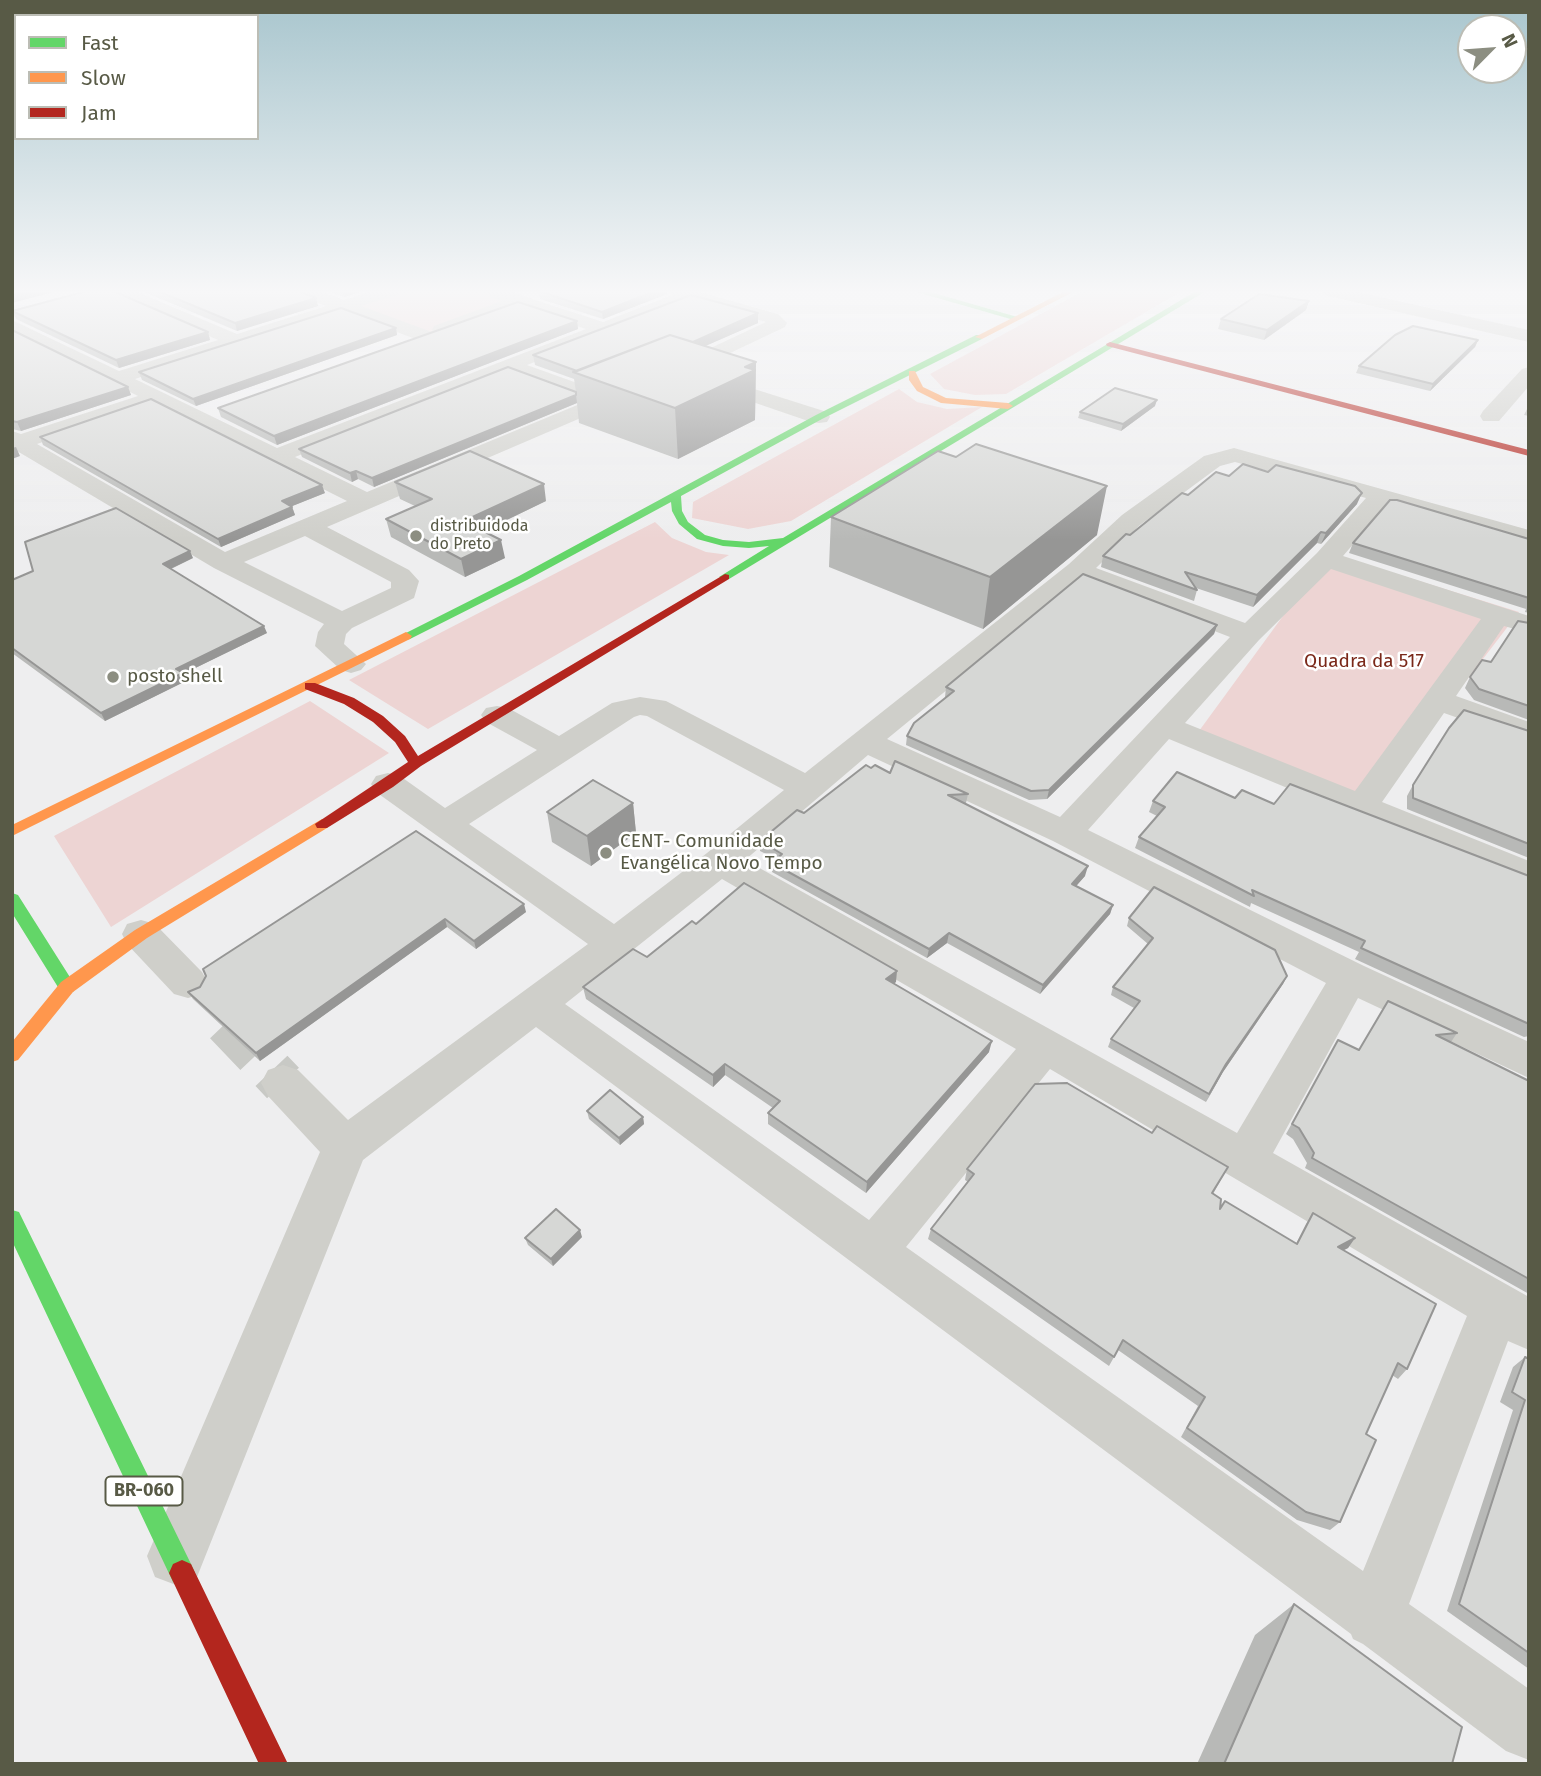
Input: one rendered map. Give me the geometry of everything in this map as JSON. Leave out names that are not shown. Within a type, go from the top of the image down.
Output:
[{"type":"main road","points":[[12,831],[310,686],[523,578],[819,417],[910,374]]},
{"type":"main road","points":[[912,374],[920,389],[944,401],[1008,406]]},
{"type":"main road","points":[[12,1055],[67,987],[141,934],[388,784],[416,763],[932,455],[1061,374]]},
{"type":"main road","points":[[1225,374],[1529,453]]},
{"type":"main road","points":[[676,496],[677,511],[684,524],[701,537],[723,543],[749,545],[789,540]]},
{"type":"main road","points":[[310,686],[349,701],[378,719],[400,739],[416,763]]},
{"type":"main road","points":[[12,900],[67,987]]},
{"type":"main road","name":"BR-060","points":[[12,1219],[274,1764]]},
{"type":"street","points":[[111,374],[368,502]]},
{"type":"street","points":[[118,378],[131,374]]},
{"type":"street","points":[[279,456],[490,374]]},
{"type":"street","points":[[532,374],[605,400]]},
{"type":"street","points":[[223,562],[670,374]]},
{"type":"street","points":[[691,374],[819,417]]},
{"type":"street","points":[[1491,416],[1528,374]]},
{"type":"street","points":[[16,440],[156,397]]},
{"type":"street","points":[[197,416],[222,407]]},
{"type":"street","points":[[16,440],[223,562],[342,622]]},
{"type":"street","points":[[932,455],[959,463]]},
{"type":"street","points":[[176,1556],[345,1147],[536,1005],[613,942],[720,862],[864,741],[1078,570],[1118,516],[1212,461],[1234,455],[1529,538]]},
{"type":"street","points":[[1065,833],[1249,634],[1326,559],[1382,495]]},
{"type":"street","points":[[307,527],[400,576],[406,582],[404,592],[342,622],[332,632],[329,646],[351,664]]},
{"type":"street","points":[[1326,559],[1529,625]]},
{"type":"street","points":[[1078,570],[1249,634]]},
{"type":"street","points":[[1362,806],[1498,615]]},
{"type":"street","points":[[1440,700],[1529,733]]},
{"type":"street","points":[[443,825],[623,710],[640,706],[655,708],[807,788]]},
{"type":"street","points":[[497,715],[560,750]]},
{"type":"street","points":[[1165,726],[1529,875]]},
{"type":"street","points":[[864,741],[1065,833],[1350,977],[1529,1061]]},
{"type":"street","points":[[388,784],[613,942]]},
{"type":"street","points":[[720,862],[1045,1045],[1512,1316],[1374,1618]]},
{"type":"street","points":[[141,934],[188,983]]},
{"type":"street","points":[[1245,1161],[1350,977]]},
{"type":"street","points":[[536,1005],[1374,1618],[1529,1728]]},
{"type":"street","points":[[873,1251],[1045,1045]]},
{"type":"street","points":[[284,1083],[345,1147]]},
{"type":"green space","points":[[930,374],[1040,374],[1006,394],[975,395],[944,389]]},
{"type":"green space","points":[[899,389],[917,402],[947,409],[982,407],[791,521],[748,529],[692,518],[693,502]]},
{"type":"green space","points":[[655,522],[672,538],[706,552],[729,555],[428,729],[349,680]]},
{"type":"green space","name":"Quadra da 517","points":[[1329,553],[1519,612],[1374,801],[1199,731]]},
{"type":"green space","points":[[310,701],[389,753],[111,927],[54,836]]},
{"type":"building","points":[[12,374],[101,374],[128,387],[17,422],[12,421]]},
{"type":"building","points":[[143,374],[265,374],[193,399]]},
{"type":"building","points":[[315,374],[438,374],[274,436],[218,408]]},
{"type":"building","points":[[490,374],[527,374],[576,392],[576,395],[372,478],[356,471],[350,473],[299,449]]},
{"type":"building","points":[[578,374],[747,374],[675,408]]},
{"type":"building","points":[[1391,374],[1443,374],[1433,384]]},
{"type":"building","points":[[1115,388],[1157,400],[1123,424],[1080,412]]},
{"type":"building","points":[[151,399],[322,485],[282,501],[292,507],[218,539],[40,437]]},
{"type":"building","points":[[976,444],[1107,486],[990,577],[831,517],[938,451],[956,457]]},
{"type":"building","points":[[470,451],[544,484],[466,520],[485,528],[481,530],[501,540],[461,559],[386,519],[432,499],[395,482]]},
{"type":"building","points":[[1243,464],[1268,472],[1276,465],[1355,486],[1362,493],[1326,533],[1321,532],[1257,595],[1185,572],[1197,590],[1103,556],[1126,534],[1130,535],[1182,493],[1188,495],[1216,472],[1229,476]]},
{"type":"building","points":[[1390,500],[1529,539],[1529,598],[1353,543]]},
{"type":"building","points":[[116,508],[190,551],[163,564],[264,626],[176,669],[183,673],[101,713],[12,648],[12,580],[33,571],[25,542]]},
{"type":"building","points":[[1083,574],[1217,625],[1049,790],[1031,791],[907,736],[914,723],[954,691],[946,687]]},
{"type":"building","points":[[1518,621],[1529,623],[1529,706],[1479,689],[1470,677],[1482,660],[1491,662]]},
{"type":"building","points":[[1464,710],[1529,731],[1529,844],[1413,798],[1413,785],[1449,728]]},
{"type":"building","points":[[895,761],[968,794],[948,795],[1088,866],[1072,884],[1113,905],[1043,985],[949,933],[929,949],[772,863],[782,854],[760,841],[797,810],[804,813],[866,765],[871,768],[875,765],[890,773]]},
{"type":"building","points":[[1177,772],[1235,798],[1242,790],[1274,804],[1290,784],[1529,876],[1529,1024],[1361,948],[1365,941],[1252,890],[1254,896],[1139,837],[1165,807],[1153,801]]},
{"type":"building","points":[[593,780],[633,803],[587,836],[547,812]]},
{"type":"building","points":[[416,831],[524,904],[474,941],[445,919],[256,1053],[188,992],[200,987],[206,976],[203,969]]},
{"type":"building","points":[[744,883],[897,971],[886,979],[992,1041],[867,1182],[768,1113],[780,1101],[725,1064],[713,1075],[583,987],[633,949],[647,957],[692,921],[696,924]]},
{"type":"building","points":[[1154,887],[1275,950],[1287,976],[1226,1064],[1209,1094],[1111,1039],[1140,1001],[1113,987],[1153,938],[1129,918]]},
{"type":"building","points":[[1388,1001],[1457,1033],[1436,1035],[1529,1081],[1529,1279],[1312,1158],[1314,1153],[1299,1128],[1292,1124],[1338,1040],[1359,1050]]},
{"type":"building","points":[[1067,1083],[1152,1133],[1157,1126],[1228,1167],[1212,1193],[1221,1199],[1220,1209],[1225,1201],[1297,1244],[1313,1213],[1355,1238],[1338,1247],[1436,1304],[1407,1369],[1398,1363],[1366,1434],[1376,1440],[1340,1522],[1306,1512],[1187,1428],[1205,1397],[1123,1340],[1114,1357],[931,1229],[974,1174],[967,1169],[1035,1084]]},
{"type":"building","points":[[610,1090],[643,1117],[619,1138],[587,1111]]},
{"type":"building","points":[[556,1209],[580,1230],[551,1259],[525,1238]]},
{"type":"building","points":[[1525,1357],[1529,1359],[1529,1653],[1459,1604],[1525,1400],[1512,1392]]},
{"type":"building","points":[[1294,1604],[1462,1727],[1452,1764],[1224,1764]]},
{"type":"tunnel","points":[[226,1023],[283,1083]]},
{"type":"traffic: fast","points":[[406,636],[523,578],[819,417],[905,374]]},
{"type":"traffic: fast","points":[[725,577],[1064,374]]},
{"type":"traffic: fast","points":[[676,496],[677,511],[684,524],[701,537],[723,543],[749,545],[783,541]]},
{"type":"traffic: fast","points":[[12,899],[67,987]]},
{"type":"traffic: fast","points":[[12,1219],[182,1573]]},
{"type":"traffic: slow","points":[[912,374],[920,389],[944,401],[1008,406]]},
{"type":"traffic: slow","points":[[12,831],[406,636]]},
{"type":"traffic: slow","points":[[12,1055],[67,987],[141,934],[322,824]]},
{"type":"traffic: jam","points":[[1225,374],[1529,453]]},
{"type":"traffic: jam","points":[[322,824],[388,784],[416,763],[725,577]]},
{"type":"traffic: jam","points":[[310,686],[349,701],[378,719],[400,739],[416,763]]},
{"type":"traffic: jam","points":[[182,1573],[274,1764]]},
{"type":"place","name":"distribuidoda do Preto","points":[[416,536]]},
{"type":"place","name":"posto shell","points":[[113,677]]},
{"type":"place","name":"CENT- Comunidade Evangélica Novo Tempo","points":[[606,853]]}]
